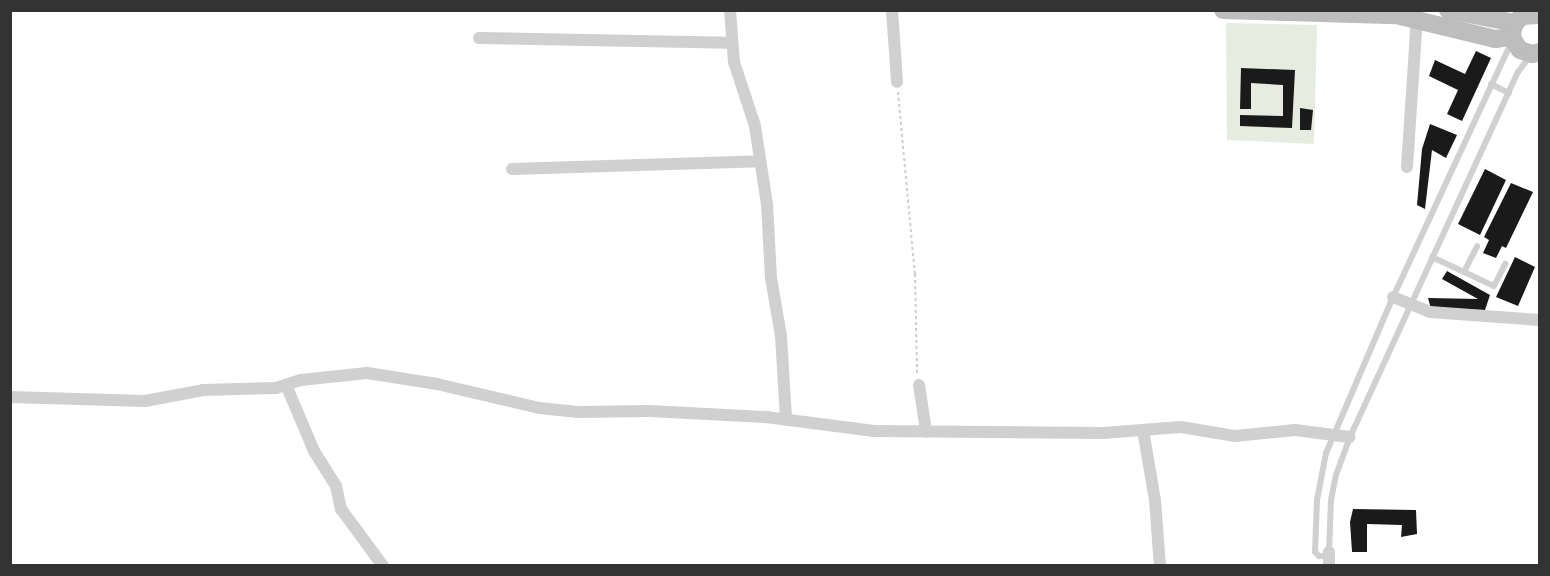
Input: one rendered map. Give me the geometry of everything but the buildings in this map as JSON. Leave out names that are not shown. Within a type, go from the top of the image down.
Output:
[{"type":"main road","points":[[1223,10],[1368,13],[1417,18],[1495,39],[1522,24]]},
{"type":"main road","points":[[1448,10],[1522,24]]},
{"type":"main road","points":[[1522,24],[1520,50],[1537,54]]},
{"type":"street","points":[[730,10],[730,43],[734,62],[749,104],[767,204],[771,278],[781,336],[786,418]]},
{"type":"street","points":[[892,10],[897,82]]},
{"type":"street","points":[[1407,167],[1417,18]]},
{"type":"street","points":[[479,39],[730,43]]},
{"type":"street","points":[[512,169],[760,161]]},
{"type":"street","points":[[1393,297],[1430,312],[1539,320]]},
{"type":"street","points":[[10,397],[145,401],[203,390],[276,388],[301,380],[367,373],[437,384],[557,411],[650,411],[786,418],[857,430],[1103,433],[1181,427],[1235,436],[1295,430],[1350,437]]},
{"type":"street","points":[[286,385],[314,451],[336,486],[341,509],[383,566]]},
{"type":"street","points":[[919,385],[926,431]]},
{"type":"street","points":[[1143,430],[1156,511],[1160,566]]},
{"type":"street","points":[[1329,552],[1329,566]]},
{"type":"lane","points":[[1522,24],[1491,84],[1332,435],[1320,474],[1315,552],[1322,557],[1329,552],[1331,500],[1336,475],[1350,437],[1409,305],[1522,66],[1537,54]]},
{"type":"lane","points":[[1491,84],[1509,93]]},
{"type":"lane","points":[[1464,272],[1477,246]]},
{"type":"lane","points":[[1432,257],[1494,286],[1505,264]]},
{"type":"path","points":[[897,82],[915,274],[916,366],[919,385]]},
{"type":"shaded area","points":[[1226,23],[1317,25],[1314,144],[1227,140]]}]
